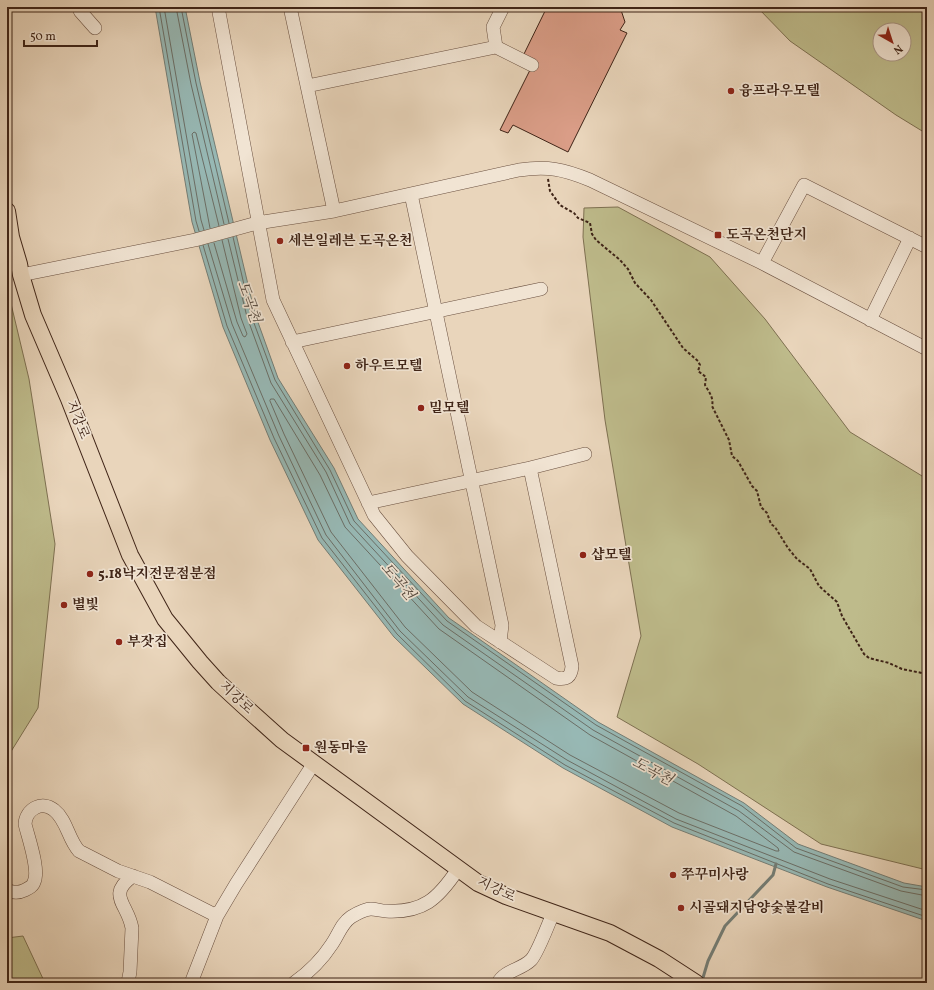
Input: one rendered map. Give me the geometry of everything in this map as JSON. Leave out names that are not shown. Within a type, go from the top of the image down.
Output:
[{"type":"main road","name":"지강로","points":[[7,211],[11,236],[33,315],[69,398],[130,555],[165,619],[200,662],[238,701],[282,740],[478,883],[494,891],[610,933],[659,959],[692,981]]},
{"type":"street","points":[[80,7],[80,10],[95,28]]},
{"type":"street","points":[[218,7],[257,223],[273,300],[374,515],[406,556],[476,626],[556,678],[562,680],[572,673],[572,666],[530,468]]},
{"type":"street","points":[[290,7],[334,210]]},
{"type":"street","points":[[496,47],[493,26],[503,7]]},
{"type":"street","points":[[307,86],[496,47],[532,65]]},
{"type":"street","points":[[21,275],[195,240],[257,223],[334,210],[519,170],[546,168],[563,170],[590,180],[762,264],[927,349]]},
{"type":"street","points":[[762,264],[804,185],[927,247]]},
{"type":"street","points":[[411,194],[502,625],[500,642]]},
{"type":"street","points":[[870,320],[910,238]]},
{"type":"street","points":[[292,342],[541,290]]},
{"type":"street","points":[[368,503],[530,468],[585,454]]},
{"type":"street","points":[[191,983],[217,916],[314,763]]},
{"type":"street","points":[[7,890],[19,892],[31,887],[34,882],[36,868],[25,824],[28,814],[35,807],[50,807],[60,816],[79,851],[118,871],[150,882],[217,916]]},
{"type":"street","points":[[294,983],[306,974],[332,944],[341,926],[352,916],[369,909],[403,911],[424,906],[445,888],[458,869]]},
{"type":"street","points":[[128,983],[132,928],[131,921],[119,896],[119,891],[122,884],[133,876]]},
{"type":"street","points":[[498,983],[500,979],[511,971],[531,960],[554,913]]},
{"type":"path","points":[[546,168],[550,191],[560,205],[574,213],[578,218],[590,223],[592,234],[596,240],[620,260],[628,269],[635,283],[651,300],[683,348],[698,361],[700,365],[698,371],[706,377],[705,385],[710,392],[713,401],[712,406],[729,440],[732,456],[738,461],[752,486],[757,491],[761,506],[767,513],[771,524],[775,527],[788,548],[797,559],[810,569],[819,586],[837,602],[842,616],[864,654],[869,658],[889,663],[902,669],[927,674]]},
{"type":"shaded area","points":[[757,7],[927,7],[927,134],[896,115],[790,41]]},
{"type":"shaded area","points":[[618,207],[710,257],[765,319],[850,432],[927,479],[927,870],[821,844],[698,764],[617,717],[641,636],[605,420],[583,237],[584,208]]},
{"type":"shaded area","points":[[7,287],[29,379],[55,544],[38,708],[7,758]]},
{"type":"shaded area","points":[[23,936],[45,983],[7,983],[7,938]]},
{"type":"water","name":"도곡천","points":[[155,7],[185,7],[200,82],[255,314],[278,378],[334,468],[358,519],[449,618],[598,722],[744,803],[798,844],[904,883],[927,887],[927,921],[827,887],[672,827],[563,768],[463,704],[394,637],[318,540],[270,440],[223,327],[192,222]]},
{"type":"building","points":[[547,7],[620,7],[625,22],[620,30],[627,33],[568,152],[513,125],[508,133],[500,130],[534,62],[523,56]]},
{"type":"waterway","points":[[702,981],[708,961],[725,926],[773,875],[776,864]]},
{"type":"place","name":"융프라우모텔","points":[[731,91]]},
{"type":"place","name":"도곡온천단지","points":[[718,235]]},
{"type":"place","name":"세븐일레븐 도곡온천","points":[[280,241]]},
{"type":"place","name":"하우트모텔","points":[[347,366]]},
{"type":"place","name":"밀모텔","points":[[421,408]]},
{"type":"place","name":"샵모텔","points":[[583,555]]},
{"type":"place","name":"5.18낙지전문점분점","points":[[90,574]]},
{"type":"place","name":"별빛","points":[[64,605]]},
{"type":"place","name":"부잣집","points":[[119,642]]},
{"type":"place","name":"원동마을","points":[[306,748]]},
{"type":"place","name":"쭈꾸미사랑","points":[[673,875]]},
{"type":"place","name":"시골돼지담양숯불갈비","points":[[681,908]]}]
